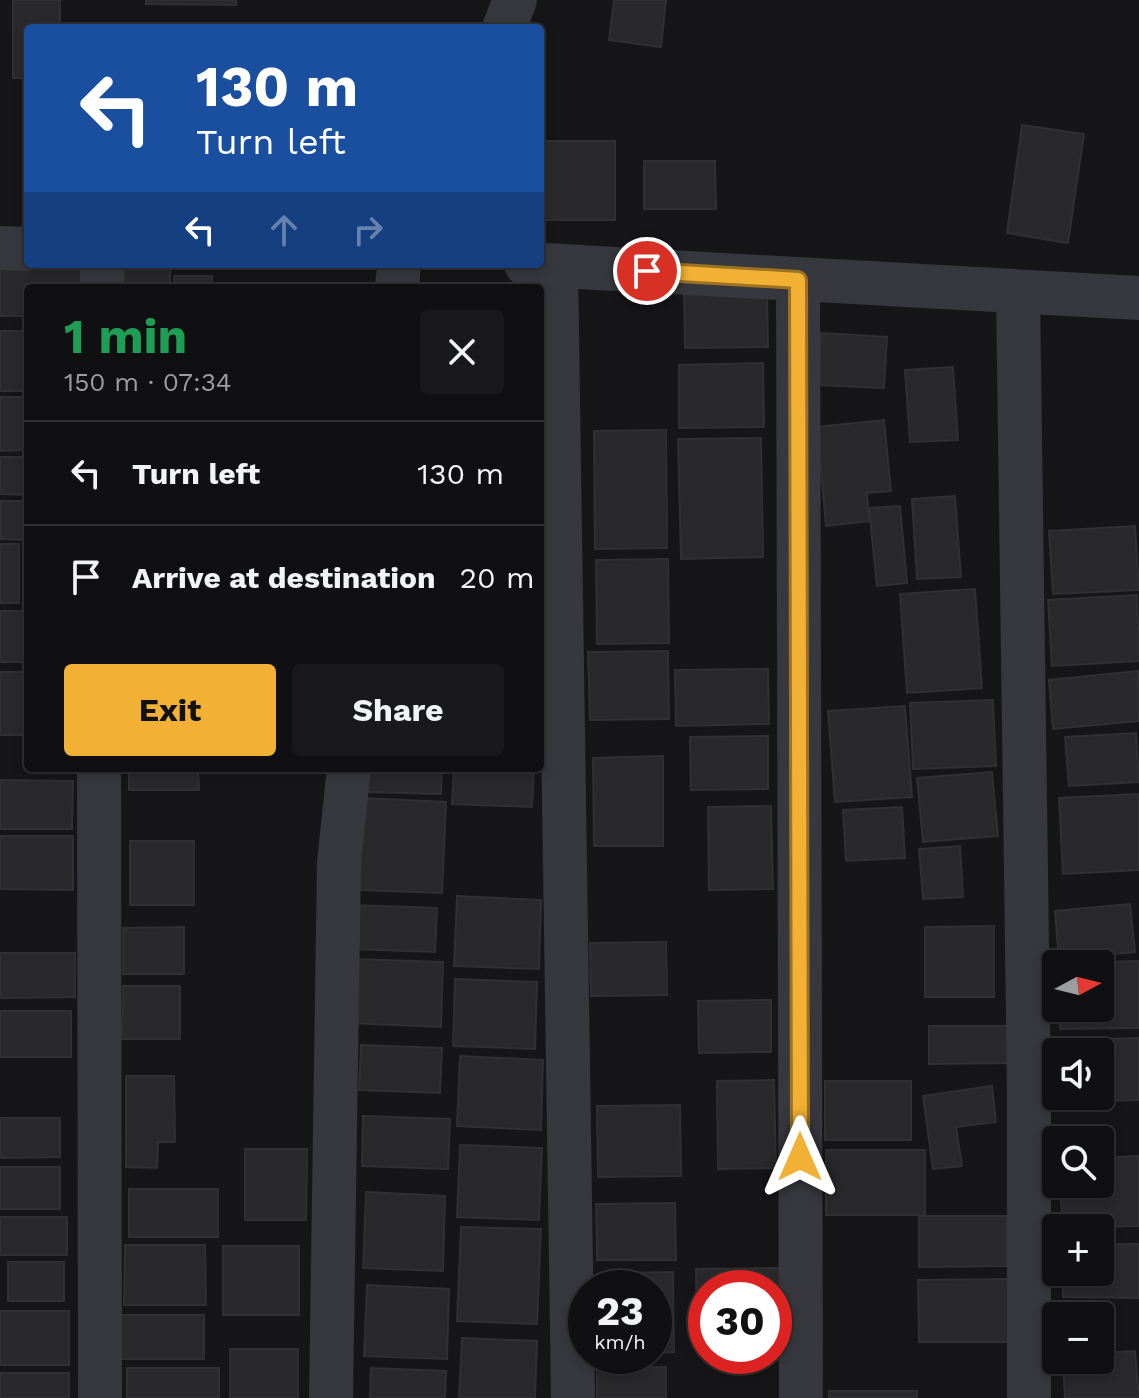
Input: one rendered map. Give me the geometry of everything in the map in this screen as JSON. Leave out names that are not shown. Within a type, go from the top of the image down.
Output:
[{"type":"street","points":[[506,24],[515,0]]},
{"type":"street","points":[[0,248],[24,249]]},
{"type":"street","points":[[544,265],[1139,298]]},
{"type":"street","points":[[798,280],[801,1398]]},
{"type":"street","points":[[1018,292],[1029,1091],[1029,1398]]},
{"type":"street","points":[[544,371],[573,1398]]},
{"type":"street","points":[[99,772],[100,1398]]},
{"type":"street","points":[[331,1398],[339,862],[349,772]]},
{"type":"building","points":[[13,0],[60,0],[60,24],[24,24],[24,78],[13,78]]},
{"type":"building","points":[[146,0],[236,0],[236,5],[146,4]]},
{"type":"building","points":[[614,0],[666,0],[661,47],[609,40]]},
{"type":"building","points":[[1022,125],[1084,134],[1068,243],[1007,233]]},
{"type":"building","points":[[544,141],[615,141],[615,220],[544,220]]},
{"type":"building","points":[[644,161],[715,161],[716,209],[644,209]]},
{"type":"building","points":[[0,268],[82,268],[82,284],[24,284],[24,316],[0,316]]},
{"type":"building","points":[[124,268],[170,268],[170,284],[124,284]]},
{"type":"building","points":[[174,276],[212,276],[212,284],[175,284]]},
{"type":"building","points":[[767,289],[768,347],[685,348],[684,290]]},
{"type":"building","points":[[0,331],[24,331],[24,391],[0,391]]},
{"type":"building","points":[[821,333],[887,337],[884,388],[818,385]]},
{"type":"building","points":[[763,363],[764,427],[679,428],[679,365]]},
{"type":"building","points":[[953,367],[958,440],[910,442],[905,370]]},
{"type":"building","points":[[0,397],[24,397],[24,450],[0,451]]},
{"type":"building","points":[[884,420],[891,491],[867,493],[869,521],[826,526],[817,427]]},
{"type":"building","points":[[666,430],[667,548],[595,549],[594,431]]},
{"type":"building","points":[[761,438],[763,557],[681,559],[678,439]]},
{"type":"building","points":[[0,457],[24,457],[24,495],[0,494]]},
{"type":"building","points":[[955,496],[961,577],[917,579],[912,499]]},
{"type":"building","points":[[1,501],[24,501],[24,540],[1,539]]},
{"type":"building","points":[[900,506],[907,583],[877,586],[869,508]]},
{"type":"building","points":[[1135,526],[1139,590],[1053,594],[1049,531]]},
{"type":"building","points":[[0,544],[19,544],[19,603],[0,603]]},
{"type":"building","points":[[668,559],[669,643],[597,644],[596,560]]},
{"type":"building","points":[[975,589],[982,688],[907,693],[900,594]]},
{"type":"building","points":[[1137,595],[1139,661],[1052,666],[1048,600]]},
{"type":"building","points":[[0,611],[24,611],[24,662],[0,662]]},
{"type":"building","points":[[668,651],[669,719],[590,720],[588,652]]},
{"type":"building","points":[[768,669],[769,724],[676,726],[675,670]]},
{"type":"building","points":[[1138,671],[1139,721],[1053,729],[1049,680]]},
{"type":"building","points":[[0,672],[24,672],[24,735],[0,735]]},
{"type":"building","points":[[993,700],[996,766],[913,769],[910,703]]},
{"type":"building","points":[[905,706],[912,797],[835,802],[828,711]]},
{"type":"building","points":[[1136,733],[1139,782],[1069,786],[1065,737]]},
{"type":"building","points":[[768,736],[768,789],[691,790],[690,737]]},
{"type":"building","points":[[663,756],[663,846],[594,846],[593,758]]},
{"type":"building","points":[[129,772],[198,772],[199,790],[129,790]]},
{"type":"building","points":[[369,772],[442,772],[441,794],[368,792]]},
{"type":"building","points":[[454,772],[534,772],[532,807],[452,804]]},
{"type":"building","points":[[992,772],[998,836],[923,842],[917,778]]},
{"type":"building","points":[[0,780],[73,781],[72,829],[0,829]]},
{"type":"building","points":[[1139,794],[1139,870],[1063,874],[1059,798]]},
{"type":"building","points":[[363,798],[446,802],[442,893],[360,890]]},
{"type":"building","points":[[771,806],[773,889],[709,890],[708,807]]},
{"type":"building","points":[[902,807],[905,858],[846,861],[843,810]]},
{"type":"building","points":[[0,836],[73,836],[73,890],[0,889]]},
{"type":"building","points":[[130,841],[194,841],[194,905],[130,905]]},
{"type":"building","points":[[960,846],[963,897],[923,899],[919,849]]},
{"type":"building","points":[[457,896],[541,900],[539,969],[454,966]]},
{"type":"building","points":[[1130,904],[1135,952],[1114,954],[1114,950],[1058,950],[1055,911]]},
{"type":"building","points":[[352,905],[437,908],[435,952],[350,949]]},
{"type":"building","points":[[994,926],[994,997],[925,997],[925,927]]},
{"type":"building","points":[[184,927],[184,974],[123,974],[123,928]]},
{"type":"building","points":[[666,942],[667,995],[591,996],[590,943]]},
{"type":"building","points":[[0,953],[75,953],[75,997],[0,998]]},
{"type":"building","points":[[353,959],[443,962],[441,1027],[350,1023]]},
{"type":"building","points":[[1139,961],[1139,1028],[1060,1029],[1060,1022],[1114,1022],[1114,962]]},
{"type":"building","points":[[455,979],[537,982],[535,1049],[453,1046]]},
{"type":"building","points":[[123,986],[180,986],[180,1039],[122,1039]]},
{"type":"building","points":[[771,1000],[771,1052],[699,1053],[698,1001]]},
{"type":"building","points":[[0,1011],[71,1011],[71,1057],[0,1057]]},
{"type":"building","points":[[929,1026],[1011,1026],[1011,1063],[929,1064]]},
{"type":"building","points":[[1139,1038],[1139,1100],[1114,1101],[1114,1039]]},
{"type":"building","points":[[361,1045],[442,1048],[440,1093],[359,1090]]},
{"type":"building","points":[[460,1056],[543,1060],[541,1130],[457,1126]]},
{"type":"building","points":[[126,1076],[174,1076],[175,1142],[158,1142],[157,1168],[126,1167]]},
{"type":"building","points":[[774,1080],[776,1168],[718,1169],[717,1081]]},
{"type":"building","points":[[825,1081],[911,1081],[911,1140],[825,1140]]},
{"type":"building","points":[[992,1086],[996,1122],[956,1127],[962,1166],[933,1169],[923,1096]]},
{"type":"building","points":[[680,1105],[681,1176],[598,1177],[597,1106]]},
{"type":"building","points":[[363,1116],[450,1119],[448,1169],[362,1166]]},
{"type":"building","points":[[0,1118],[60,1118],[60,1157],[0,1158]]},
{"type":"building","points":[[460,1145],[542,1148],[539,1220],[457,1217]]},
{"type":"building","points":[[245,1149],[307,1149],[306,1220],[245,1220]]},
{"type":"building","points":[[826,1150],[925,1150],[925,1215],[826,1215]]},
{"type":"building","points":[[1139,1156],[1139,1226],[1114,1227],[1114,1214],[1062,1214],[1061,1198],[1114,1198],[1114,1157]]},
{"type":"building","points":[[0,1167],[60,1167],[60,1209],[0,1209]]},
{"type":"building","points":[[129,1189],[218,1189],[218,1237],[129,1237]]},
{"type":"building","points":[[366,1192],[445,1196],[443,1271],[363,1268]]},
{"type":"building","points":[[675,1203],[676,1260],[597,1260],[596,1204]]},
{"type":"building","points":[[919,1216],[1007,1216],[1007,1266],[919,1267]]},
{"type":"building","points":[[0,1217],[67,1217],[67,1255],[0,1255]]},
{"type":"building","points":[[461,1227],[541,1229],[537,1324],[457,1321]]},
{"type":"building","points":[[1114,1244],[1139,1244],[1139,1298],[1063,1297],[1063,1286],[1114,1286]]},
{"type":"building","points":[[125,1245],[205,1245],[206,1305],[124,1305]]},
{"type":"building","points":[[223,1246],[299,1246],[299,1315],[223,1315]]},
{"type":"building","points":[[8,1262],[64,1262],[64,1301],[8,1301]]},
{"type":"building","points":[[782,1268],[782,1270],[696,1270]]},
{"type":"building","points":[[672,1272],[674,1352],[672,1352]]},
{"type":"building","points":[[1009,1279],[1009,1342],[919,1342],[918,1280]]},
{"type":"building","points":[[367,1285],[449,1289],[447,1359],[364,1356]]},
{"type":"building","points":[[0,1311],[69,1311],[69,1365],[0,1365]]},
{"type":"building","points":[[121,1315],[204,1315],[204,1359],[121,1359]]},
{"type":"building","points":[[462,1338],[537,1341],[535,1398],[459,1398]]},
{"type":"building","points":[[230,1349],[298,1349],[298,1398],[230,1398]]},
{"type":"building","points":[[1135,1351],[1139,1398],[1065,1398],[1064,1374],[1114,1374],[1114,1352]]},
{"type":"building","points":[[127,1368],[219,1368],[219,1398],[127,1398]]},
{"type":"building","points":[[371,1368],[446,1371],[445,1398],[370,1398]]},
{"type":"building","points":[[0,1373],[69,1373],[69,1398],[0,1398]]},
{"type":"building","points":[[597,1374],[666,1374],[666,1398],[597,1398]]},
{"type":"building","points":[[829,1391],[917,1391],[917,1398],[829,1398]]},
{"type":"route","points":[[647,271],[798,280],[800,1157]]}]
